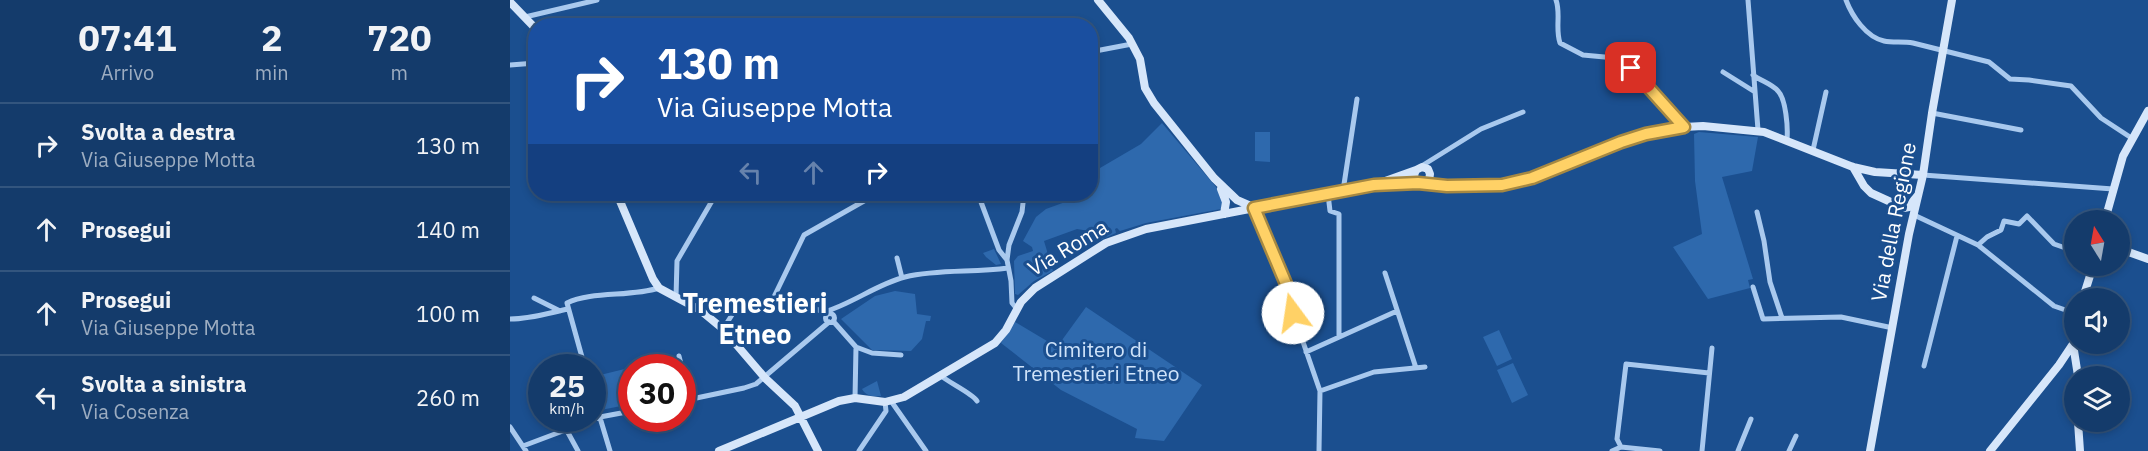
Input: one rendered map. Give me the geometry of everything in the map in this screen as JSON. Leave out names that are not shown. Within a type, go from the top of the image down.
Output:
[{"type":"main road","points":[[1098,0],[1123,30],[1140,59],[1145,88],[1149,96],[1214,178],[1236,211]]},
{"type":"main road","name":"Via della Regione","points":[[1870,451],[1909,234],[1923,175],[1952,0]]},
{"type":"main road","points":[[510,2],[528,20]]},
{"type":"main road","points":[[2108,210],[2123,156],[2148,111]]},
{"type":"main road","points":[[1374,185],[1421,183],[1502,185],[1515,183],[1621,142],[1646,134],[1684,127],[1758,130],[1787,139],[1853,167],[1875,172],[1923,175]]},
{"type":"main road","points":[[1374,185],[1425,167],[1439,181],[1463,185]]},
{"type":"main road","points":[[1853,167],[1870,193],[1910,213],[1909,234]]},
{"type":"main road","points":[[1417,169],[1414,175],[1421,183]]},
{"type":"main road","points":[[1870,193],[1865,182],[1870,174],[1875,172]]},
{"type":"main road","points":[[1421,183],[1429,180],[1430,173]]},
{"type":"main road","points":[[1904,208],[1909,207],[1918,194],[1914,183],[1905,175]]},
{"type":"main road","points":[[1214,178],[1237,200],[1254,208]]},
{"type":"main road","name":"Via Roma","points":[[888,402],[904,397],[995,343],[1006,330],[1026,296],[1106,243],[1146,230],[1374,185]]},
{"type":"main road","points":[[1224,214],[1225,195]]},
{"type":"main road","points":[[1236,211],[1237,200]]},
{"type":"main road","points":[[620,201],[659,288],[700,310],[723,329],[765,378],[795,406],[818,451]]},
{"type":"main road","points":[[2130,253],[2148,260]]},
{"type":"main road","points":[[1990,451],[2045,384],[2065,354]]},
{"type":"main road","points":[[723,450],[839,401],[855,398],[888,402]]},
{"type":"main road","points":[[2079,432],[2080,451]]},
{"type":"street","points":[[525,17],[597,0]]},
{"type":"street","points":[[1556,0],[1560,43],[1582,55],[1626,59],[1631,68],[1684,127]]},
{"type":"street","points":[[1748,0],[1758,130]]},
{"type":"street","points":[[1846,0],[1854,16],[1875,38],[1890,42],[1913,43],[1989,62],[2010,80],[2029,80],[2071,86],[2101,118],[2133,139]]},
{"type":"street","points":[[1098,50],[1132,44]]},
{"type":"street","points":[[510,65],[528,64]]},
{"type":"street","points":[[1723,72],[1755,92]]},
{"type":"street","points":[[1753,75],[1777,90],[1783,97],[1788,128],[1787,139]]},
{"type":"street","points":[[1813,150],[1826,92]]},
{"type":"street","points":[[1343,191],[1357,99]]},
{"type":"street","points":[[1417,169],[1481,129],[1523,112]]},
{"type":"street","points":[[1932,113],[2020,130]]},
{"type":"street","points":[[1430,173],[1432,165],[1442,153]]},
{"type":"street","points":[[1923,175],[2113,189]]},
{"type":"street","points":[[1328,194],[1330,211],[1339,214],[1339,337]]},
{"type":"street","points":[[676,297],[676,261],[712,201]]},
{"type":"street","points":[[771,303],[804,235],[864,201]]},
{"type":"street","points":[[981,201],[999,250],[1007,260]]},
{"type":"street","points":[[1017,309],[1012,303],[1007,260],[1009,245],[1022,212],[1023,201]]},
{"type":"street","points":[[1254,208],[1289,291],[1293,313],[1320,391],[1319,451]]},
{"type":"street","points":[[1757,212],[1770,282],[1782,318]]},
{"type":"street","points":[[1914,215],[1978,245],[2055,306],[2064,309]]},
{"type":"street","points":[[1978,245],[2001,230],[2004,221],[2019,224],[2027,216],[2054,243],[2064,246]]},
{"type":"street","points":[[1924,366],[1957,236]]},
{"type":"street","points":[[897,258],[903,278]]},
{"type":"street","points":[[723,329],[737,307],[756,303],[803,304],[828,313],[903,278],[938,272],[1008,268]]},
{"type":"street","points":[[1385,273],[1416,368]]},
{"type":"street","points":[[1753,287],[1763,318],[1841,317],[1893,328]]},
{"type":"street","points":[[510,319],[560,311],[576,298],[659,288]]},
{"type":"street","points":[[534,298],[560,311]]},
{"type":"street","points":[[567,306],[581,354]]},
{"type":"street","points":[[696,399],[744,388],[765,378],[822,327],[832,321],[843,307]]},
{"type":"street","points":[[1306,352],[1397,311]]},
{"type":"street","points":[[828,313],[826,319],[832,321],[856,347],[872,353],[901,354]]},
{"type":"street","points":[[855,398],[856,347]]},
{"type":"street","points":[[1702,451],[1712,348]]},
{"type":"street","points":[[1621,447],[1617,439],[1626,364],[1709,373]]},
{"type":"street","points":[[1320,391],[1374,372],[1425,367]]},
{"type":"street","points":[[940,375],[951,384],[971,394],[976,401]]},
{"type":"street","points":[[859,451],[886,411],[888,402]]},
{"type":"street","points":[[888,402],[926,451]]},
{"type":"street","points":[[1738,451],[1751,419]]},
{"type":"street","points":[[510,427],[524,449],[560,432]]},
{"type":"street","points":[[568,432],[578,451]]},
{"type":"street","points":[[604,432],[610,451]]},
{"type":"street","points":[[1788,451],[1796,436]]},
{"type":"street","points":[[1612,451],[1621,447],[1660,451]]},
{"type":"green space","points":[[1162,123],[1216,187],[1223,198],[1221,209],[1146,223],[1120,231],[1117,228],[1116,233],[1096,242],[1089,231],[1077,229],[1044,241],[1053,271],[1034,281],[1018,295],[1015,294],[1014,261],[1018,256],[1033,251],[1032,247],[1023,241],[1036,217],[1046,209],[1068,201],[1098,201],[1100,168],[1141,144]]},
{"type":"green space","points":[[1255,132],[1270,132],[1270,162],[1255,161]]},
{"type":"green space","points":[[1699,132],[1758,137],[1752,171],[1722,177],[1753,279],[1748,280],[1750,288],[1708,299],[1673,247],[1702,234],[1695,181],[1694,134]]},
{"type":"green space","points":[[994,249],[1001,264],[996,265],[983,253]]},
{"type":"green space","points":[[895,291],[915,294],[917,314],[931,316],[930,321],[926,321],[922,339],[911,351],[872,350],[841,319],[875,296]]},
{"type":"green space","name":"Cimitero di Tremestieri Etneo","points":[[1086,307],[1202,385],[1164,441],[1135,438],[1137,429],[1061,390],[1001,343],[1015,322],[1057,347]]},
{"type":"green space","points":[[1499,330],[1512,359],[1497,366],[1483,337]]},
{"type":"green space","points":[[1513,363],[1528,395],[1512,403],[1497,370]]},
{"type":"green space","points":[[618,371],[618,407],[606,409],[606,374]]},
{"type":"green space","points":[[877,381],[881,396],[870,396],[862,389]]},
{"type":"district","name":"Tremestieri Etneo","points":[[755,320]]},
{"type":"route","points":[[1293,313],[1291,296],[1254,208],[1374,185],[1418,183],[1447,186],[1515,183],[1621,142],[1646,134],[1684,127],[1631,68]]}]
